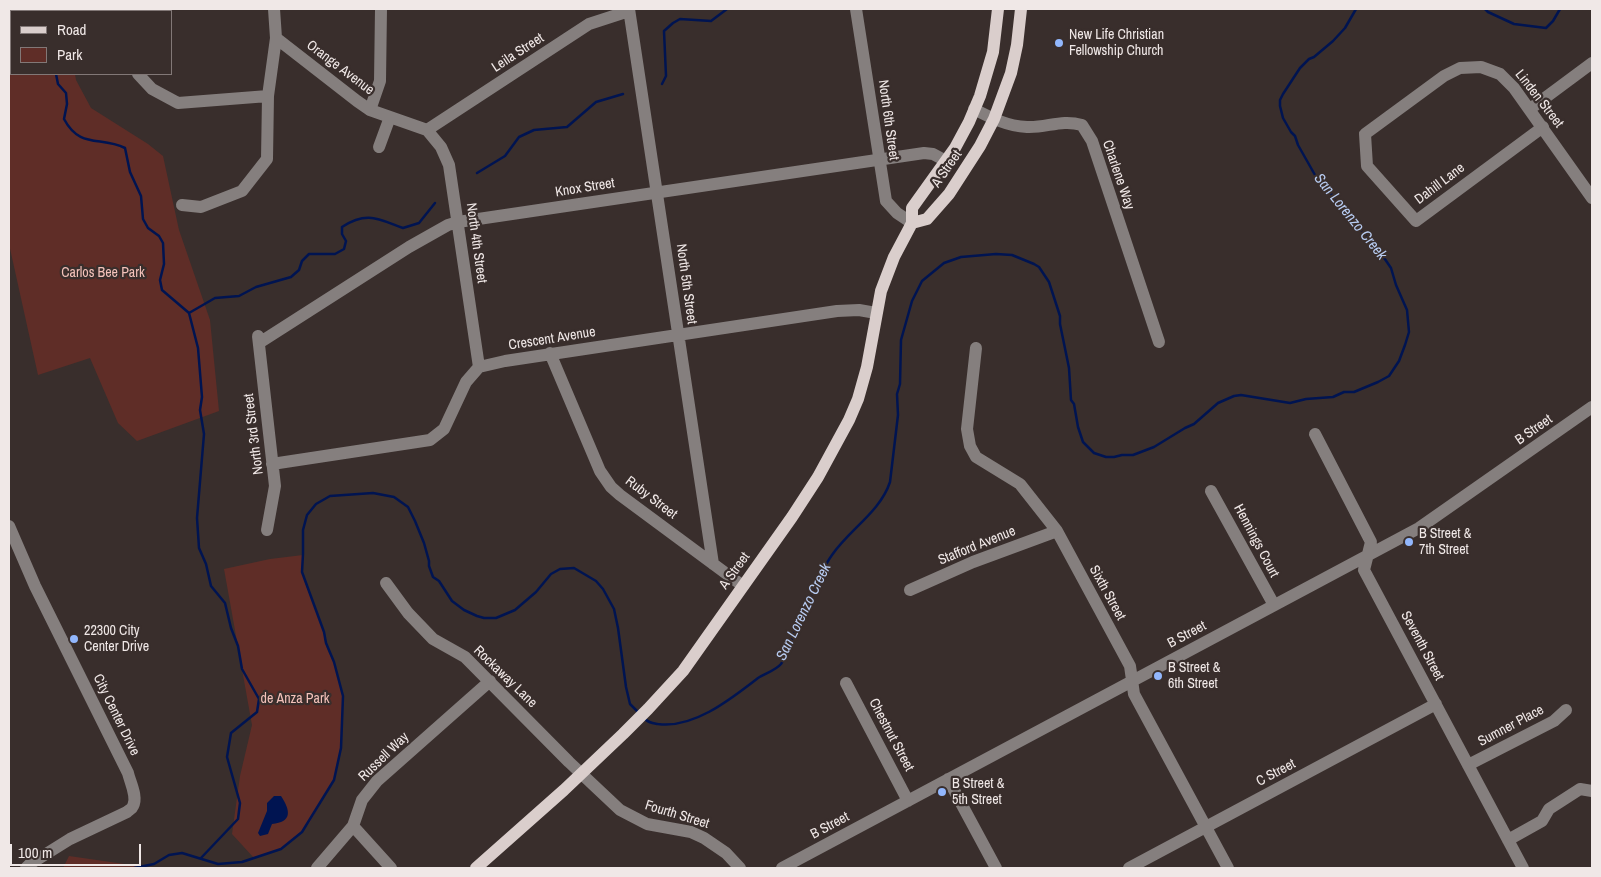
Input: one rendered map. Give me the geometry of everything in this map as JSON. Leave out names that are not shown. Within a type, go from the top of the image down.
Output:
[{"type":"main road","name":"A Street","points":[[476,868],[564,790],[623,734],[683,671],[813,485],[849,420],[864,379],[876,313],[886,277],[912,223],[912,208],[946,162],[963,134],[974,109],[989,68],[996,33],[998,9]]},
{"type":"main road","name":"A Street","points":[[912,223],[927,219],[949,194],[973,159],[994,119],[1012,67],[1021,9]]},
{"type":"street","points":[[182,205],[200,207],[242,191],[267,159],[268,96],[276,38],[274,9]]},
{"type":"street","points":[[370,110],[380,81],[381,9]]},
{"type":"street","name":"North 6th Street","points":[[856,9],[886,200],[897,213],[912,223]]},
{"type":"street","name":"Leila Street","points":[[427,130],[589,24],[629,10]]},
{"type":"street","name":"North 5th Street","points":[[629,10],[713,564]]},
{"type":"street","name":"Orange Avenue","points":[[276,38],[370,110],[427,130]]},
{"type":"street","points":[[1530,109],[1592,63]]},
{"type":"street","name":"Linden Street","points":[[1365,134],[1444,76],[1460,68],[1481,67],[1500,74],[1514,88],[1592,198]]},
{"type":"street","points":[[139,75],[152,89],[178,103],[268,96]]},
{"type":"street","name":"Charlene Way","points":[[974,109],[1006,124],[1028,127],[1070,122],[1082,125],[1092,142],[1159,342]]},
{"type":"street","points":[[380,147],[390,117]]},
{"type":"street","name":"Dahill Lane","points":[[1365,134],[1367,166],[1416,221],[1542,127]]},
{"type":"street","name":"North 4th Street","points":[[427,130],[441,147],[449,165],[479,367]]},
{"type":"street","name":"Knox Street","points":[[258,338],[409,246],[448,225],[458,222],[924,153],[933,154],[946,162]]},
{"type":"street","name":"Crescent Avenue","points":[[479,367],[550,353],[837,311],[858,310],[876,313]]},
{"type":"street","name":"North 3rd Street","points":[[258,338],[275,486],[267,530]]},
{"type":"street","name":"Sixth Street","points":[[976,348],[967,428],[970,446],[976,456],[1020,484],[1057,531],[1130,666],[1134,694],[1228,868]]},
{"type":"street","name":"Ruby Street","points":[[550,353],[600,471],[611,487],[743,586]]},
{"type":"street","points":[[272,464],[430,440],[444,429],[466,382],[479,367]]},
{"type":"street","name":"B Street","points":[[782,868],[1419,528],[1591,411]]},
{"type":"street","name":"Seventh Street","points":[[1315,434],[1371,542],[1364,570],[1523,868]]},
{"type":"street","name":"Hennings Court","points":[[1212,490],[1274,605]]},
{"type":"street","name":"City Center Drive","points":[[9,526],[35,586],[128,773],[134,800],[133,806],[127,812],[70,838],[30,867]]},
{"type":"street","name":"Stafford Avenue","points":[[910,590],[973,562],[1057,531]]},
{"type":"street","name":"Rockaway Lane","points":[[386,583],[408,613],[433,639],[465,657],[569,762],[582,772]]},
{"type":"street","name":"Russell Way","points":[[316,868],[353,826],[362,800],[377,780],[490,681]]},
{"type":"street","name":"Chestnut Street","points":[[846,683],[908,801]]},
{"type":"street","name":"C Street","points":[[1129,868],[1436,704]]},
{"type":"street","name":"Sumner Place","points":[[1468,765],[1554,721],[1566,710]]},
{"type":"street","name":"Fourth Street","points":[[582,772],[612,803],[626,814],[647,824],[686,831],[704,838],[726,853],[740,868]]},
{"type":"street","points":[[948,780],[996,868]]},
{"type":"street","points":[[1508,840],[1542,821],[1549,808],[1580,790],[1592,791]]},
{"type":"street","points":[[353,826],[391,868]]},
{"type":"green space","name":"Carlos Bee Park","points":[[9,9],[71,9],[10,10],[10,75],[75,75],[91,108],[148,144],[163,156],[179,230],[210,320],[219,411],[137,441],[118,423],[90,358],[38,375],[9,244]]},
{"type":"green space","name":"de Anza Park","points":[[303,555],[303,577],[324,632],[324,638],[334,662],[343,696],[341,748],[334,780],[302,833],[281,849],[254,858],[232,834],[240,776],[252,725],[224,569],[270,559]]},
{"type":"green space","points":[[69,856],[152,868],[63,868]]},
{"type":"shaded area","points":[[274,796],[281,796],[287,806],[288,815],[283,821],[272,824],[268,834],[260,836],[258,833],[267,811],[267,803]]},
{"type":"waterway","points":[[662,84],[666,76],[664,31],[680,19],[711,21],[727,9]]},
{"type":"waterway","name":"San Lorenzo Creek","points":[[645,719],[652,723],[672,724],[699,717],[724,703],[758,678],[776,668],[784,660],[795,629],[803,616],[827,562],[839,546],[872,511],[885,493],[890,482],[898,415],[897,394],[900,384],[901,340],[912,301],[922,281],[944,263],[961,257],[996,254],[1012,255],[1039,267],[1049,282],[1060,316],[1069,368],[1071,400],[1074,404],[1083,442],[1094,453],[1106,457],[1133,455],[1154,447],[1194,424],[1218,403],[1234,396],[1241,395],[1290,403],[1306,399],[1333,397],[1344,392],[1354,392],[1389,376],[1399,361],[1409,332],[1407,310],[1391,268],[1376,246],[1349,218],[1315,175],[1295,136],[1283,118],[1280,106],[1283,94],[1300,68],[1333,41],[1345,28],[1356,9]]},
{"type":"waterway","name":"San Lorenzo Creek","points":[[1485,9],[1514,24],[1546,28],[1560,9]]},
{"type":"waterway","points":[[56,75],[58,84],[66,93],[67,104],[64,119],[70,128],[84,138],[125,148],[130,172],[141,196],[143,219],[148,228],[159,236],[163,243],[164,264],[160,280],[162,290],[189,313]]},
{"type":"waterway","points":[[477,173],[505,156],[519,137],[534,130],[567,127],[596,102],[623,94]]},
{"type":"waterway","points":[[189,313],[215,298],[239,296],[256,287],[291,277],[299,270],[302,261],[309,254],[335,254],[344,249],[346,241],[342,234],[342,227],[351,222],[372,218],[403,228],[419,223],[435,203]]},
{"type":"waterway","points":[[189,313],[198,348],[202,397],[200,410],[204,434],[197,518],[199,548],[206,564],[211,586],[225,603],[238,646],[242,669],[259,699],[257,712],[231,733],[227,757],[240,803],[238,819],[201,858]]},
{"type":"waterway","name":"San Lorenzo Creek","points":[[134,868],[154,864],[169,855],[182,853],[218,864],[242,862],[281,849],[302,832],[334,780],[341,748],[343,696],[334,662],[302,572],[303,530],[307,515],[316,504],[330,496],[373,493],[394,497],[408,507],[424,543],[433,577],[439,581],[452,601],[464,610],[477,616],[496,618],[515,610],[536,592],[551,574],[560,569],[574,568],[596,581],[603,589],[614,609],[630,704],[639,713]]},
{"type":"place","name":"New Life Christian Fellowship Church","points":[[1059,43]]},
{"type":"place","name":"B Street & 7th Street","points":[[1409,542]]},
{"type":"place","name":"22300 City Center Drive","points":[[74,639]]},
{"type":"place","name":"B Street & 6th Street","points":[[1158,676]]},
{"type":"place","name":"B Street & 5th Street","points":[[942,792]]}]
